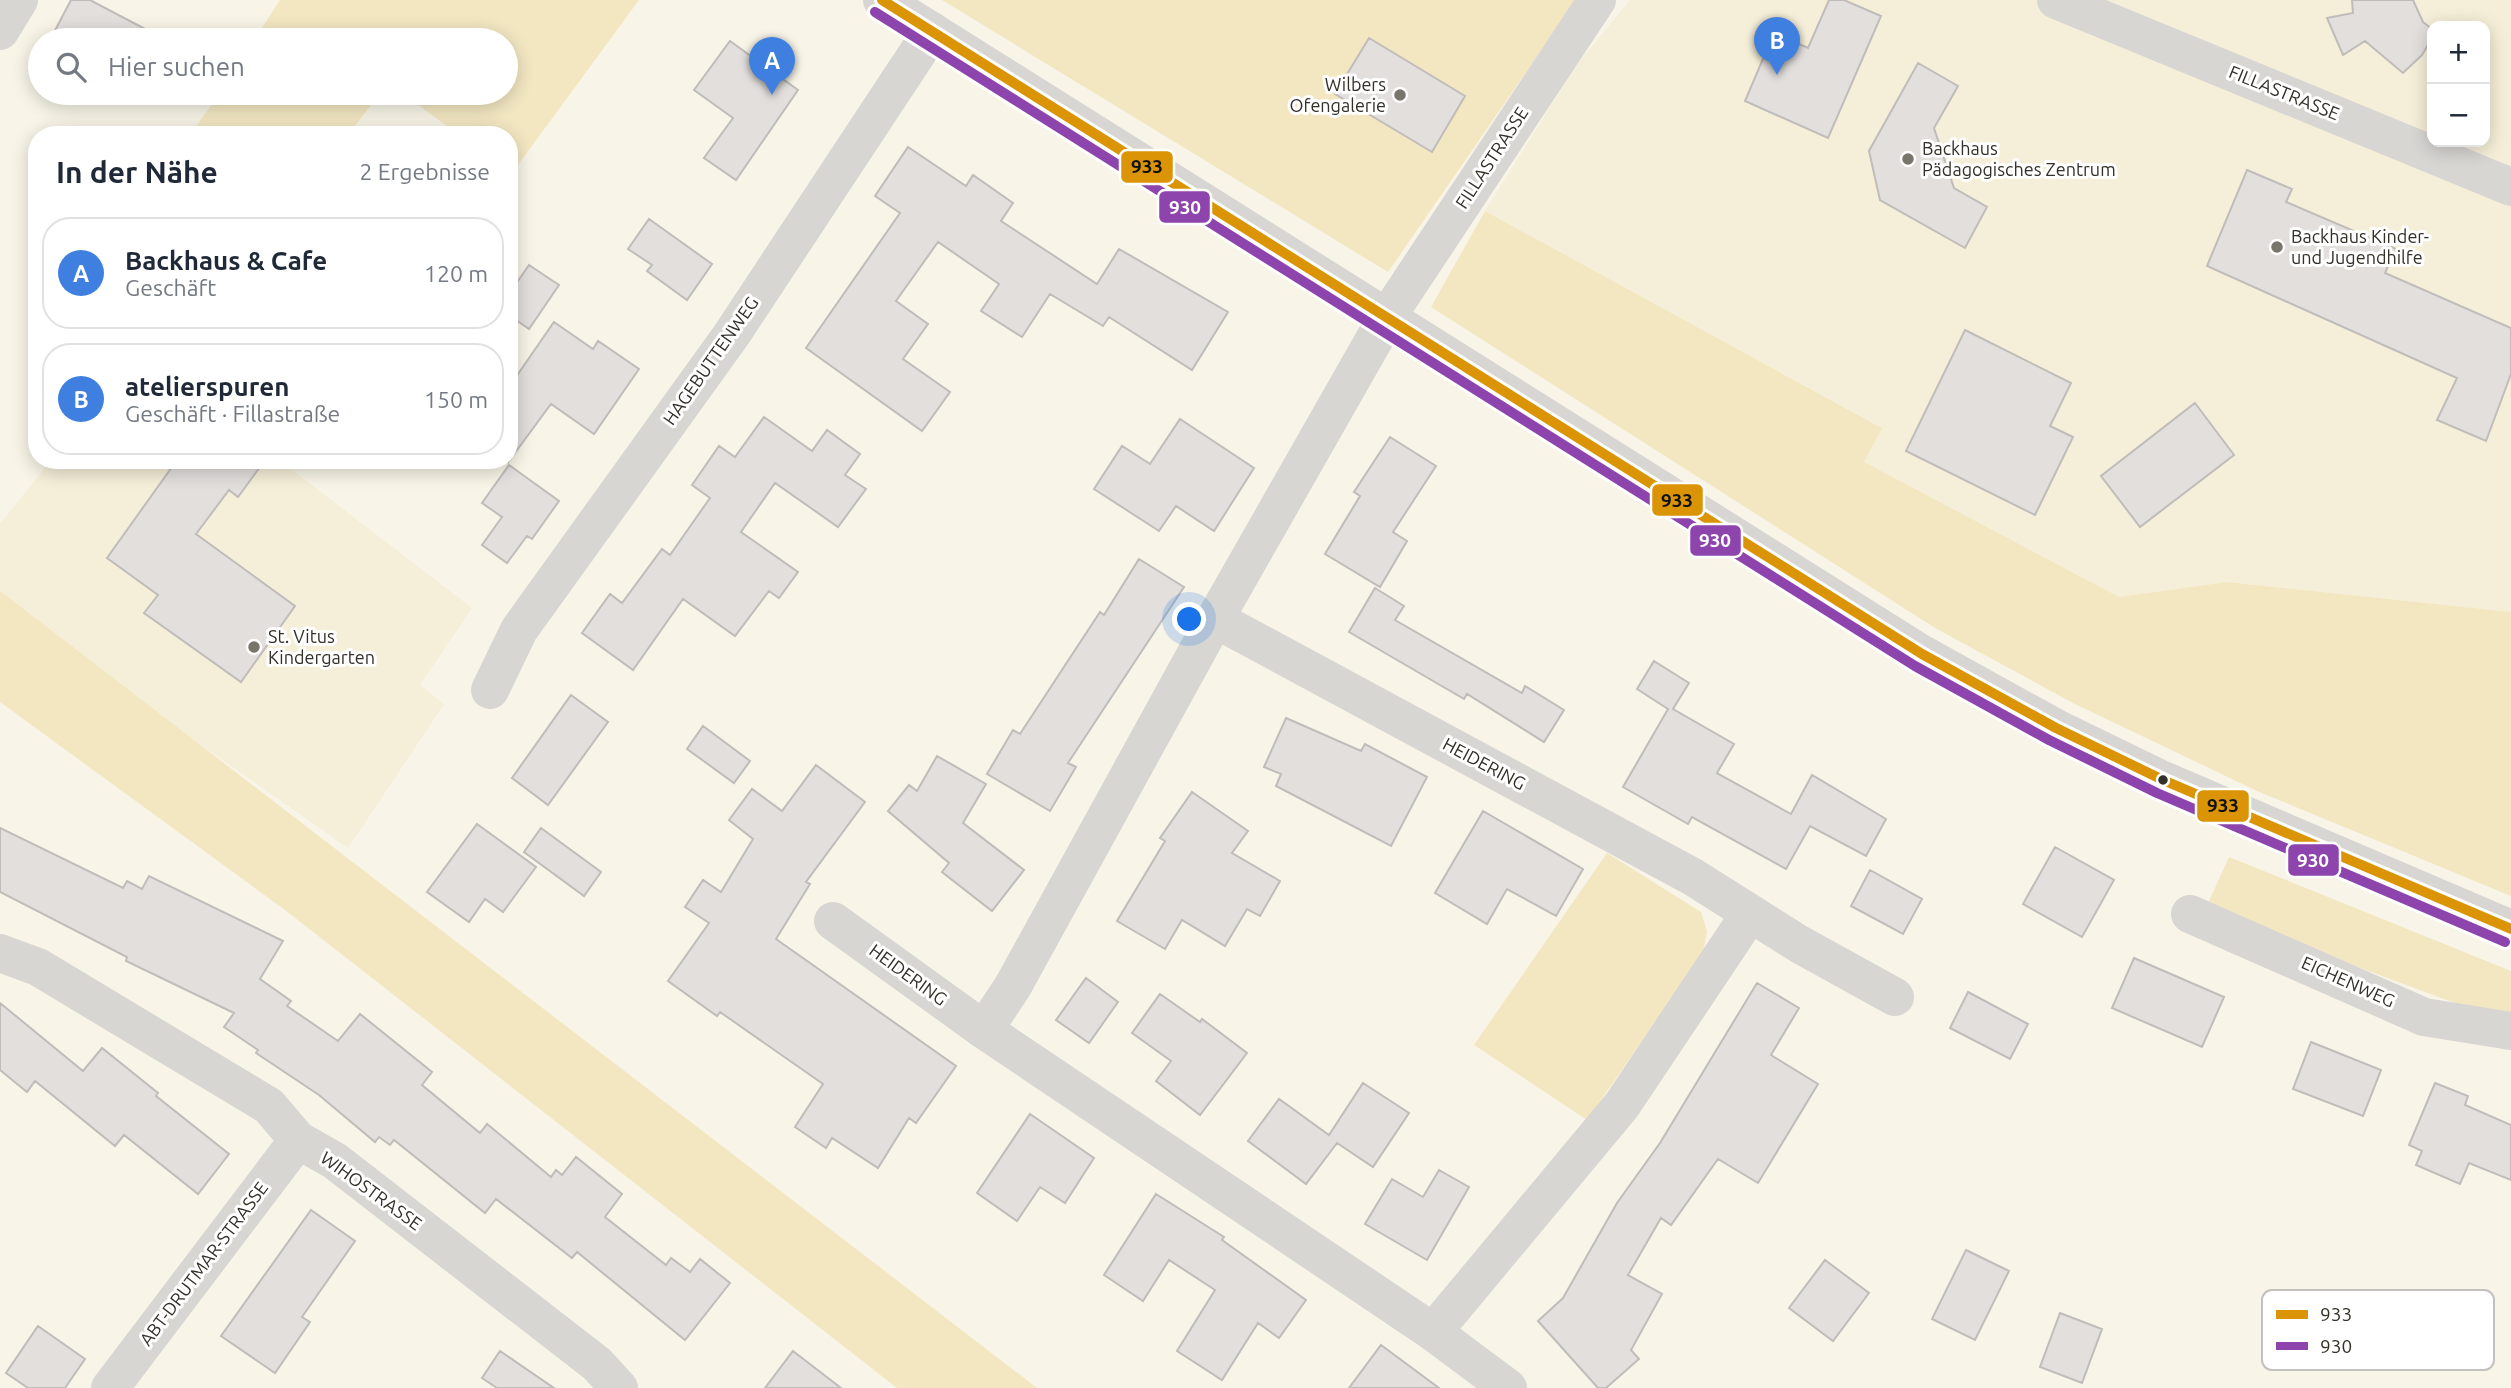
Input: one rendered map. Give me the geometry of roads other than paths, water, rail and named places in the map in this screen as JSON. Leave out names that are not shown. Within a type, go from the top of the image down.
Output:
[{"type":"street","points":[[0,31],[19,0]]},
{"type":"street","points":[[882,0],[1922,654],[2032,714],[2243,817],[2511,929]]},
{"type":"street","name":"FILLASTRASSE","points":[[1387,317],[1597,0]]},
{"type":"street","name":"FILLASTRASSE","points":[[2056,0],[2511,187]]},
{"type":"street","name":"HAGEBUTTENWEG","points":[[490,690],[519,630],[732,334],[932,31]]},
{"type":"street","points":[[984,1030],[1013,986],[1214,619],[1387,317]]},
{"type":"street","name":"HEIDERING","points":[[1214,619],[1693,877],[1749,915],[1895,997]]},
{"type":"street","name":"EICHENWEG","points":[[2190,914],[2424,1017],[2511,1031]]},
{"type":"street","points":[[1433,1332],[1622,1105],[1749,915]]},
{"type":"street","name":"HEIDERING","points":[[833,921],[984,1030],[1433,1332],[1508,1388]]},
{"type":"street","name":"WIHOSTRASSE","points":[[0,953],[48,973],[268,1106],[298,1140],[357,1178],[597,1364],[619,1388]]},
{"type":"street","name":"ABT-DRUTMAR-STRASSE","points":[[110,1388],[298,1140]]},
{"type":"place","name":"atelierspuren","points":[[1777,75]]},
{"type":"place","name":"Backhaus & Cafe","points":[[772,95]]},
{"type":"place","name":"Wilbers Ofengalerie","points":[[1400,95]]},
{"type":"place","name":"Backhaus Pädagogisches Zentrum","points":[[1908,159]]},
{"type":"place","name":"Backhaus Kinder- und Jugendhilfe","points":[[2277,247]]},
{"type":"place","name":"St. Vitus Kindergarten","points":[[254,647]]}]
